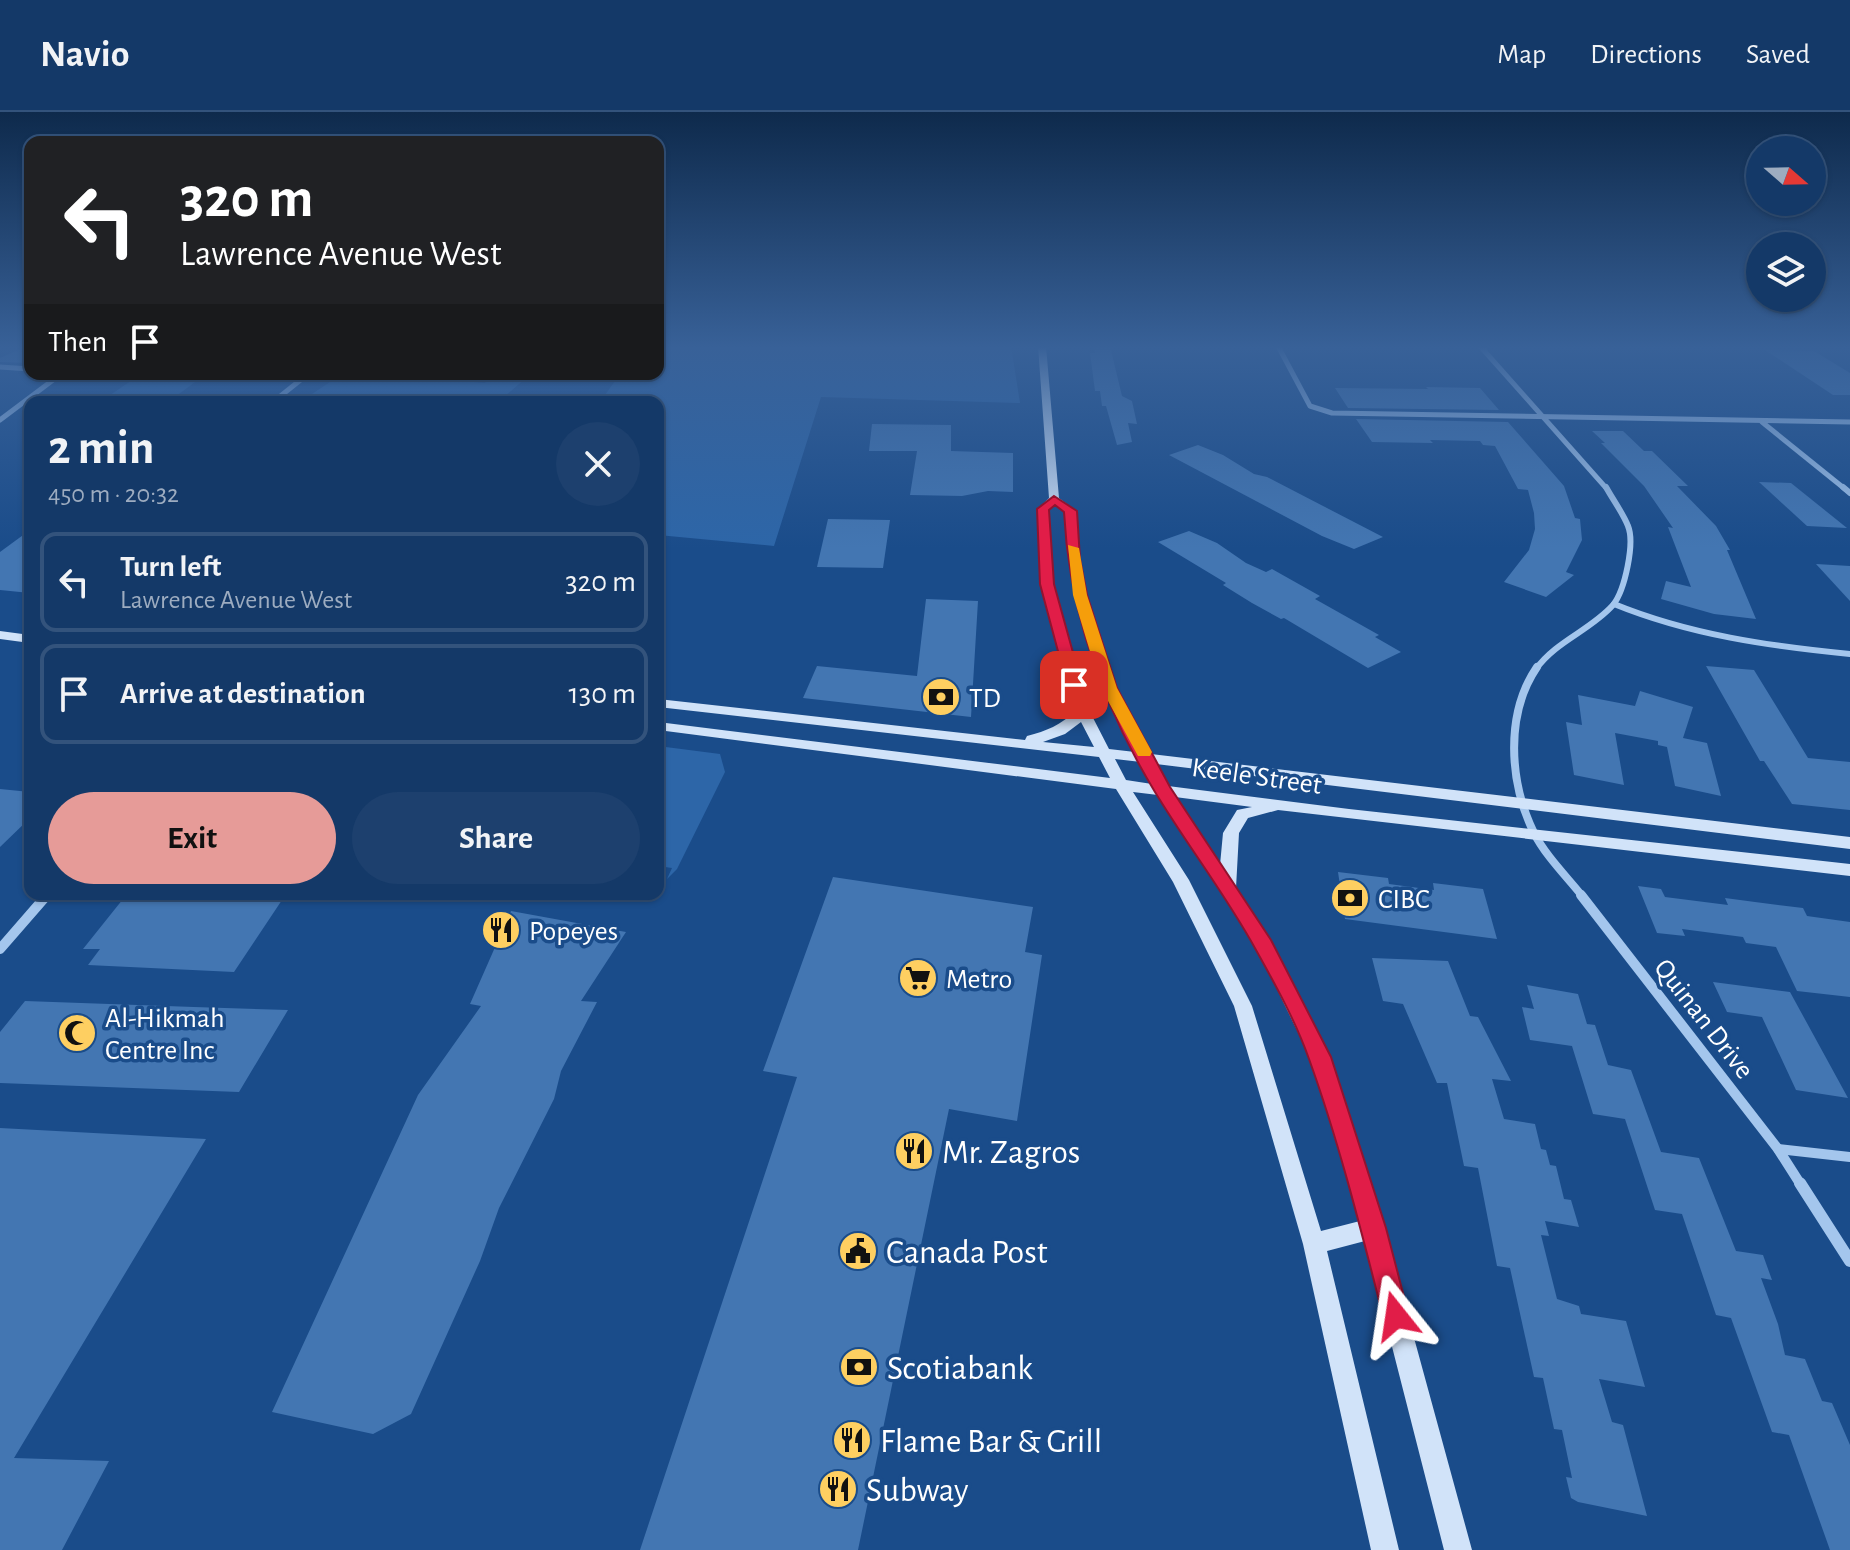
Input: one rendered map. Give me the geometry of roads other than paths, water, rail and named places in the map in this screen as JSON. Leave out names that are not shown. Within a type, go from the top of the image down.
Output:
[{"type":"main road","points":[[1047,413],[1054,499]]},
{"type":"main road","points":[[1054,499],[1043,509],[1047,584],[1083,712],[1120,784],[1181,880],[1243,1006],[1314,1244],[1385,1550]]},
{"type":"main road","points":[[1054,499],[1071,511],[1073,559],[1080,595],[1109,688],[1162,789],[1264,945],[1320,1057],[1373,1228],[1458,1550]]},
{"type":"main road","points":[[0,635],[24,638]]},
{"type":"main road","name":"Keele Street","points":[[664,704],[1850,843]]},
{"type":"main road","points":[[1006,742],[1053,736],[1066,729],[1083,712]]},
{"type":"main road","points":[[760,739],[770,715]]},
{"type":"main road","name":"Keele Street","points":[[664,727],[1290,806],[1850,870]]},
{"type":"main road","points":[[1227,890],[1231,833],[1243,814],[1290,806]]},
{"type":"main road","points":[[1314,1244],[1373,1228]]},
{"type":"street","points":[[1363,413],[1850,422]]},
{"type":"street","points":[[1543,415],[1605,485],[1626,519],[1630,551],[1624,580],[1614,604],[1668,625],[1736,642],[1850,654]]},
{"type":"street","points":[[1762,421],[1850,493]]},
{"type":"street","name":"Quinan Drive","points":[[1614,604],[1545,656],[1527,682],[1514,730],[1515,777],[1534,834],[1778,1149],[1850,1261]]},
{"type":"street","points":[[0,949],[43,900]]},
{"type":"street","points":[[1778,1149],[1850,1157]]},
{"type":"place","name":"TD","points":[[941,697]]},
{"type":"place","name":"CIBC","points":[[1350,898]]},
{"type":"place","name":"Popeyes","points":[[501,930]]},
{"type":"place","name":"Metro","points":[[918,978]]},
{"type":"place","name":"Al-Hikmah Centre Inc","points":[[77,1033]]},
{"type":"place","name":"Mr. Zagros","points":[[914,1151]]},
{"type":"place","name":"Canada Post","points":[[858,1251]]},
{"type":"place","name":"Scotiabank","points":[[859,1367]]},
{"type":"place","name":"Flame Bar & Grill","points":[[852,1440]]},
{"type":"place","name":"Subway","points":[[838,1489]]}]
